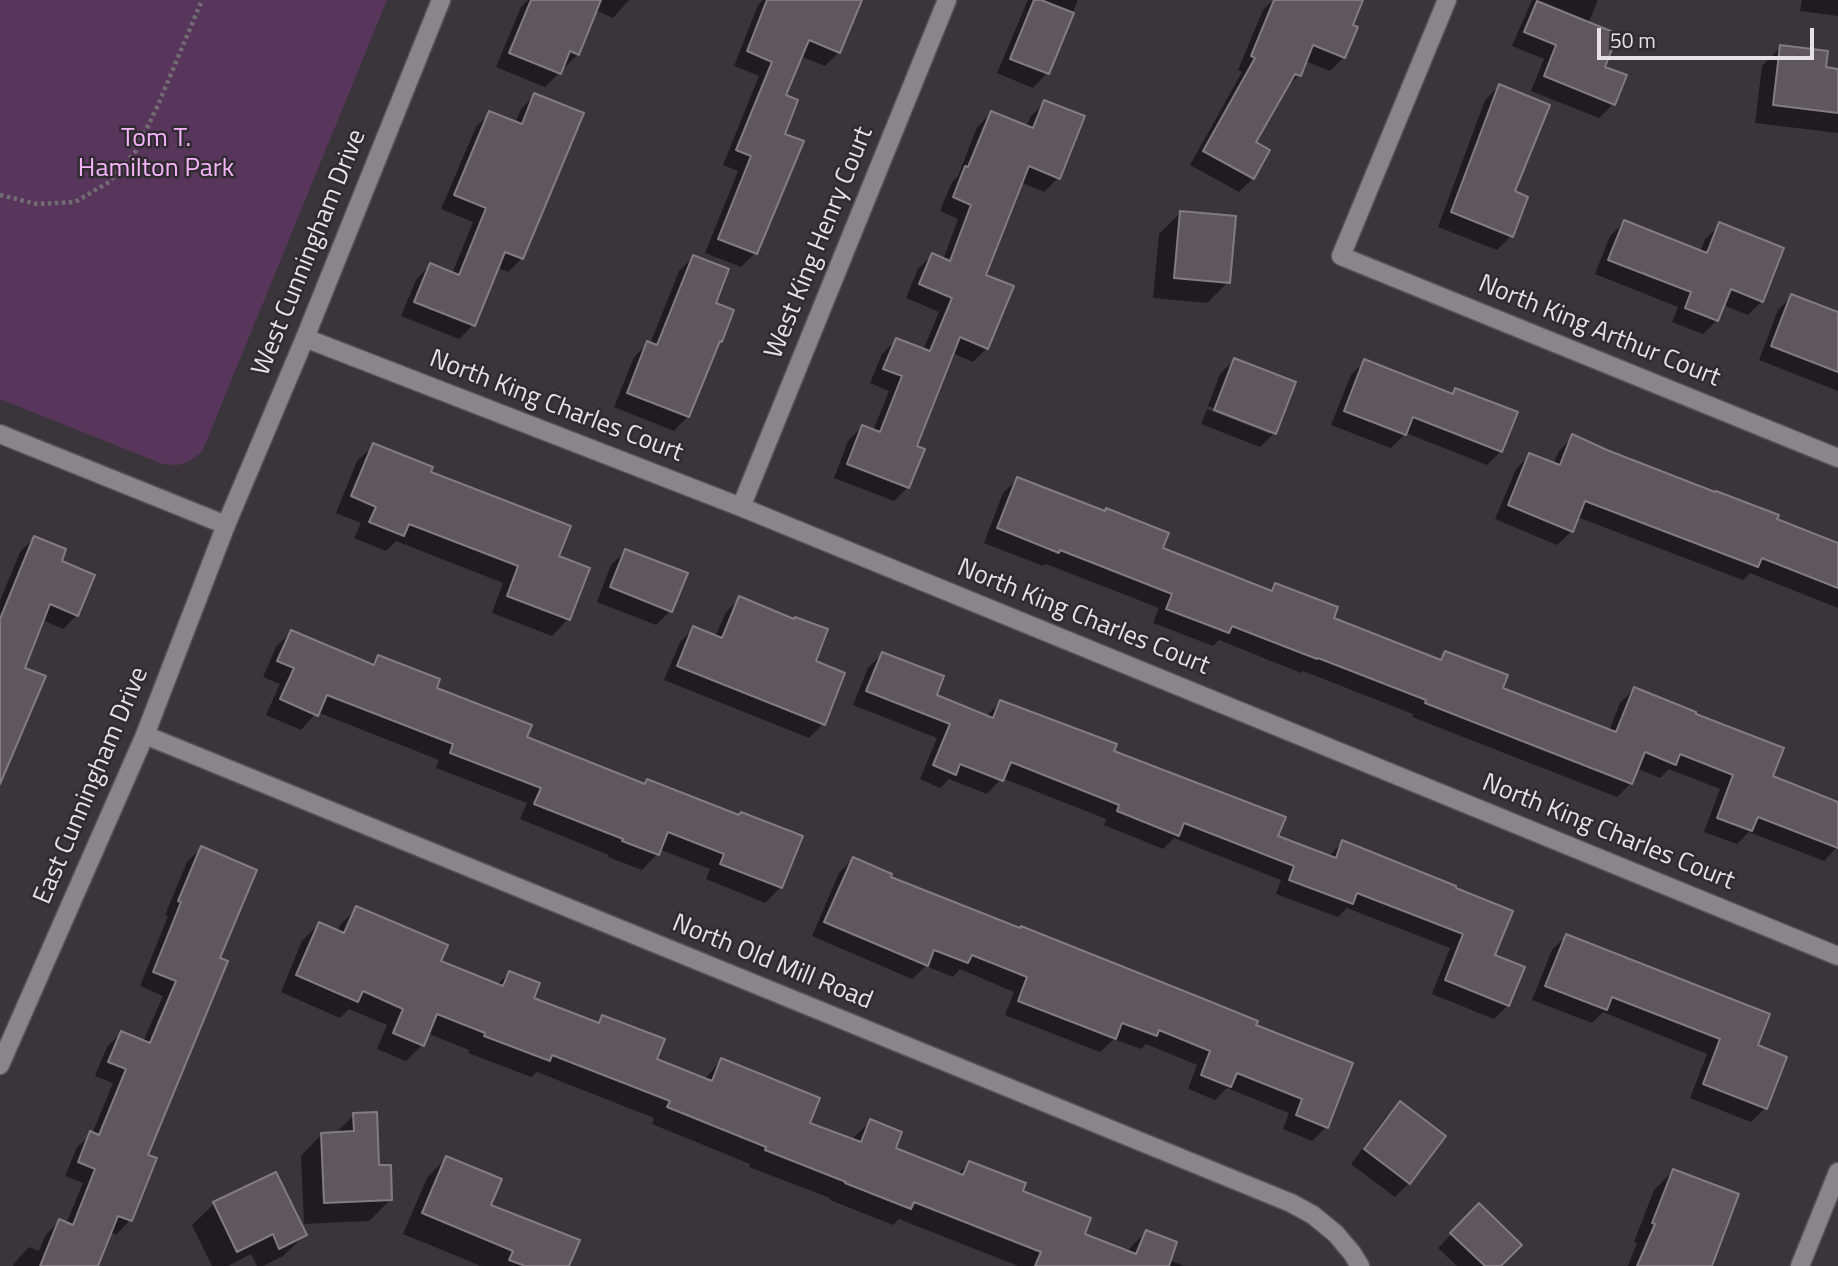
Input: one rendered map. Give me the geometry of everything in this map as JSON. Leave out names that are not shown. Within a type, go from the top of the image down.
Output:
[{"type":"street","name":"West Cunningham Drive","points":[[226,525],[305,338],[441,0]]},
{"type":"street","name":"West King Henry Court","points":[[741,507],[947,0]]},
{"type":"street","name":"North King Arthur Court","points":[[1447,0],[1341,256],[1838,458]]},
{"type":"street","name":"North King Charles Court","points":[[305,338],[741,507],[1838,956]]},
{"type":"street","points":[[0,434],[226,525]]},
{"type":"street","name":"East Cunningham Drive","points":[[0,1065],[145,735],[226,525]]},
{"type":"street","name":"North Old Mill Road","points":[[145,735],[1292,1203],[1313,1214],[1336,1234],[1360,1266]]},
{"type":"street","points":[[1800,1266],[1838,1172]]},
{"type":"path","points":[[0,195],[37,204],[75,202],[109,182],[136,151],[202,0]]},
{"type":"green space","name":"Tom T. Hamilton Park","points":[[0,0],[387,0],[202,452],[189,461],[178,465],[163,464],[0,399]]},
{"type":"building","points":[[531,0],[601,0],[579,55],[570,51],[561,74],[509,53]]},
{"type":"building","points":[[767,0],[862,0],[840,53],[809,40],[786,95],[798,100],[785,134],[804,141],[757,254],[718,239],[751,156],[736,150],[772,62],[747,51]]},
{"type":"building","points":[[1034,0],[1041,0],[1074,13],[1049,74],[1010,59]]},
{"type":"building","points":[[1274,0],[1363,0],[1353,25],[1358,27],[1345,58],[1313,45],[1301,76],[1295,74],[1256,142],[1270,150],[1254,179],[1203,151],[1255,58],[1251,56]]},
{"type":"building","points":[[1537,1],[1618,34],[1605,67],[1627,75],[1615,105],[1544,76],[1556,45],[1524,32]]},
{"type":"building","points":[[1780,45],[1828,51],[1826,67],[1838,69],[1838,113],[1773,105]]},
{"type":"building","points":[[1499,84],[1550,105],[1515,191],[1528,197],[1513,237],[1451,212]]},
{"type":"building","points":[[534,93],[584,113],[523,259],[505,252],[475,326],[414,302],[430,263],[459,275],[486,208],[454,195],[489,111],[522,124]]},
{"type":"building","points":[[1044,100],[1085,116],[1060,179],[1029,166],[986,275],[1014,286],[988,349],[960,337],[917,446],[925,449],[909,488],[847,464],[862,425],[880,432],[902,376],[883,369],[896,338],[930,351],[952,298],[919,284],[932,253],[950,261],[971,205],[953,197],[991,111],[1033,128]]},
{"type":"building","points":[[1180,211],[1236,216],[1230,283],[1174,278]]},
{"type":"building","points":[[1624,220],[1707,253],[1719,222],[1784,248],[1763,302],[1731,289],[1718,321],[1685,308],[1691,292],[1608,260]]},
{"type":"building","points":[[693,255],[729,269],[716,303],[734,310],[689,417],[627,393],[647,341],[657,345]]},
{"type":"building","points":[[1791,294],[1838,312],[1838,372],[1771,346]]},
{"type":"building","points":[[1234,358],[1296,382],[1276,434],[1214,410]]},
{"type":"building","points":[[1364,359],[1453,394],[1455,388],[1518,412],[1502,452],[1413,417],[1406,435],[1344,411]]},
{"type":"building","points":[[1572,434],[1607,450],[1779,515],[1777,519],[1838,543],[1838,588],[1762,558],[1758,567],[1585,501],[1573,532],[1508,505],[1529,453],[1560,465]]},
{"type":"building","points":[[373,443],[433,467],[431,472],[571,526],[559,556],[590,568],[570,620],[507,596],[518,566],[409,524],[404,536],[369,522],[376,507],[351,496]]},
{"type":"building","points":[[1017,477],[1169,533],[1163,548],[1272,591],[1275,583],[1338,607],[1334,618],[1441,660],[1445,651],[1508,675],[1503,688],[1616,732],[1634,687],[1784,748],[1773,776],[1838,802],[1838,848],[1758,817],[1752,831],[1717,818],[1733,775],[1680,754],[1676,765],[1645,752],[1632,784],[1318,658],[1232,626],[1229,633],[1166,609],[1172,594],[997,528]]},
{"type":"building","points":[[34,536],[66,549],[62,561],[95,575],[78,616],[50,604],[25,668],[46,676],[0,784],[0,619]]},
{"type":"building","points":[[625,549],[688,573],[672,612],[610,587]]},
{"type":"building","points":[[739,596],[794,619],[795,617],[828,629],[816,661],[845,673],[825,725],[677,666],[693,626],[722,638]]},
{"type":"building","points":[[291,630],[374,665],[378,655],[440,679],[437,688],[532,725],[527,737],[645,784],[647,779],[739,815],[741,812],[803,836],[782,888],[720,864],[724,854],[668,832],[659,855],[534,804],[541,788],[450,753],[453,744],[327,695],[318,716],[280,699],[294,668],[277,661]]},
{"type":"building","points":[[882,652],[944,676],[937,695],[993,718],[1000,700],[1117,744],[1114,751],[1286,817],[1278,836],[1336,858],[1342,840],[1513,911],[1495,955],[1525,967],[1509,1006],[1445,980],[1463,934],[1357,893],[1353,904],[1289,880],[1294,866],[1184,823],[1179,836],[1117,811],[1119,805],[1011,762],[1003,781],[960,764],[956,775],[933,765],[950,724],[866,691]]},
{"type":"building","points":[[201,846],[257,870],[220,958],[228,961],[148,1155],[157,1158],[132,1221],[118,1216],[98,1266],[40,1266],[59,1219],[73,1225],[95,1169],[78,1162],[90,1131],[99,1135],[126,1069],[108,1062],[121,1031],[150,1043],[176,981],[153,972]]},
{"type":"building","points":[[853,857],[892,874],[891,877],[1209,1001],[1258,1021],[1256,1025],[1353,1063],[1328,1128],[1296,1115],[1302,1099],[1237,1073],[1231,1087],[1201,1075],[1210,1051],[1159,1030],[1157,1036],[1122,1023],[1116,1039],[1018,1001],[1027,977],[972,955],[968,963],[934,950],[928,966],[824,922]]},
{"type":"building","points":[[356,906],[448,945],[441,961],[503,986],[509,971],[540,983],[534,998],[599,1023],[602,1015],[665,1039],[657,1059],[712,1081],[721,1058],[820,1098],[810,1123],[861,1142],[870,1119],[902,1132],[896,1148],[963,1175],[969,1161],[1026,1183],[1023,1191],[1091,1218],[1085,1234],[1136,1254],[1146,1230],[1177,1242],[1169,1266],[1035,1266],[1041,1252],[914,1202],[911,1209],[845,1183],[667,1107],[670,1101],[552,1055],[550,1061],[484,1036],[485,1033],[437,1014],[424,1046],[393,1033],[403,1009],[363,991],[358,1002],[296,975],[319,922],[344,933]]},
{"type":"building","points":[[1566,934],[1770,1014],[1758,1045],[1787,1057],[1767,1109],[1703,1084],[1720,1039],[1612,997],[1607,1010],[1545,986]]},
{"type":"building","points":[[1400,1101],[1446,1136],[1410,1184],[1364,1149]]},
{"type":"building","points":[[377,1112],[379,1165],[391,1165],[392,1200],[324,1203],[321,1133],[354,1131],[353,1113]]},
{"type":"building","points":[[446,1156],[502,1179],[491,1205],[580,1240],[569,1266],[525,1266],[509,1260],[513,1251],[422,1213]]},
{"type":"building","points":[[1673,1169],[1739,1194],[1712,1266],[1637,1266],[1655,1224],[1652,1223]]},
{"type":"building","points":[[276,1172],[307,1235],[279,1249],[273,1234],[237,1252],[213,1202]]},
{"type":"building","points":[[1479,1203],[1522,1245],[1501,1266],[1485,1266],[1450,1233]]}]
